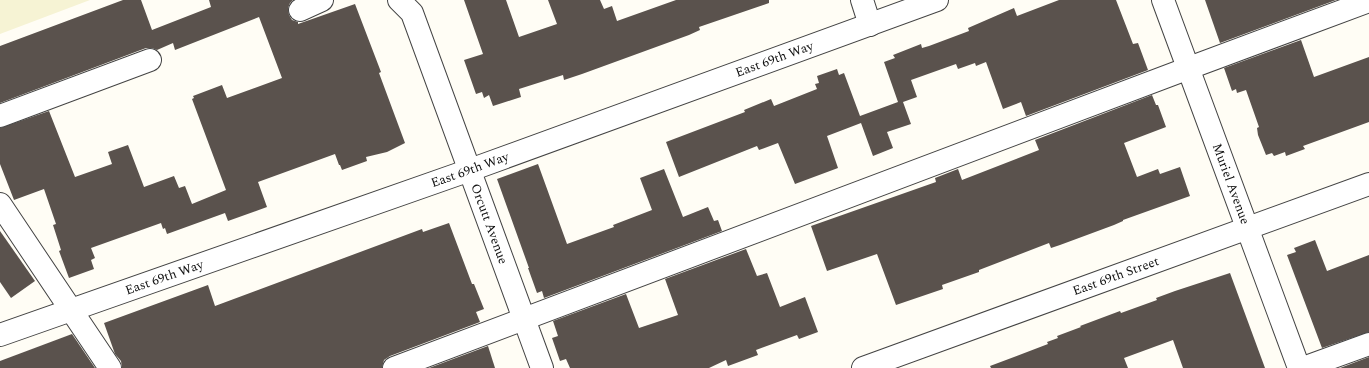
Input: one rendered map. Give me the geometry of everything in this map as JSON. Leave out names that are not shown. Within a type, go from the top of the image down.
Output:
[{"type":"street","points":[[300,10],[322,0]]},
{"type":"street","points":[[862,0],[870,24]]},
{"type":"street","name":"East 69th Way","points":[[0,335],[470,170],[937,0]]},
{"type":"street","name":"Muriel Avenue","points":[[1163,0],[1300,368]]},
{"type":"street","points":[[394,368],[1369,1]]},
{"type":"street","name":"Orcutt Avenue","points":[[411,4],[542,368]]},
{"type":"street","points":[[0,116],[150,60]]},
{"type":"street","name":"East 69th Street","points":[[863,368],[1369,184]]},
{"type":"street","points":[[0,204],[110,368]]},
{"type":"street","points":[[1303,368],[1369,344]]},
{"type":"shaded area","points":[[0,0],[90,0],[0,34]]},
{"type":"building","points":[[123,0],[141,0],[152,30],[211,7],[209,0],[293,0],[288,8],[289,15],[292,20],[298,22],[298,24],[355,4],[381,72],[379,73],[405,143],[387,152],[366,157],[367,161],[342,170],[335,154],[258,182],[267,207],[228,221],[225,213],[167,234],[161,223],[91,248],[95,258],[91,260],[94,269],[69,278],[59,251],[61,250],[53,225],[56,224],[44,189],[14,200],[0,164],[0,128],[49,111],[75,177],[112,164],[108,152],[128,145],[144,187],[174,176],[179,188],[185,186],[192,204],[226,190],[192,99],[194,98],[193,96],[222,85],[227,98],[282,78],[259,17],[175,50],[173,43],[157,50],[146,48],[0,103],[0,46]]},
{"type":"building","points":[[464,0],[506,0],[519,37],[557,24],[548,0],[600,0],[604,9],[612,6],[617,21],[676,0],[769,0],[769,3],[699,27],[700,30],[689,35],[582,74],[564,80],[563,75],[519,89],[521,97],[493,106],[489,95],[484,98],[482,92],[476,94],[464,60],[483,54]]},
{"type":"building","points":[[1059,0],[1116,0],[1133,44],[1138,43],[1148,70],[1026,116],[1021,102],[1003,109],[986,62],[976,66],[975,63],[958,69],[956,64],[911,80],[917,97],[903,102],[911,124],[887,132],[893,148],[873,156],[861,123],[827,136],[838,168],[795,184],[778,143],[759,150],[757,146],[679,177],[666,142],[745,112],[744,110],[771,99],[774,106],[817,89],[815,84],[819,83],[817,76],[837,69],[839,75],[844,73],[860,116],[898,102],[884,62],[895,58],[893,55],[921,44],[922,48],[929,46],[969,31],[968,28],[1014,8],[1017,16]]},
{"type":"building","points":[[1205,0],[1336,0],[1220,43]]},
{"type":"building","points":[[1301,40],[1314,77],[1369,57],[1369,122],[1303,146],[1305,149],[1286,156],[1285,152],[1274,156],[1272,153],[1266,155],[1258,135],[1257,128],[1259,127],[1246,90],[1237,93],[1236,89],[1232,91],[1224,68]]},
{"type":"building","points":[[1152,95],[1156,105],[1158,105],[1166,127],[1124,143],[1137,177],[1158,169],[1160,174],[1180,167],[1190,196],[1051,248],[1049,243],[979,270],[979,272],[942,285],[943,289],[896,305],[877,254],[827,271],[811,226],[936,182],[935,178],[958,169],[962,180],[1039,150],[1035,140]]},
{"type":"building","points":[[538,164],[567,244],[614,227],[613,225],[652,210],[640,178],[664,169],[683,217],[708,207],[714,221],[718,220],[722,231],[544,298],[542,291],[537,293],[497,179]]},
{"type":"building","points":[[449,223],[472,284],[474,284],[484,309],[476,312],[480,322],[390,356],[384,360],[382,368],[122,368],[121,361],[115,354],[104,323],[208,285],[215,306],[422,229],[423,232]]},
{"type":"building","points":[[0,231],[35,281],[11,298],[0,282]]},
{"type":"building","points":[[1315,240],[1327,271],[1369,255],[1369,332],[1322,348],[1287,255],[1296,252],[1294,248]]},
{"type":"building","points":[[746,249],[757,276],[767,273],[780,307],[805,297],[818,332],[799,339],[797,335],[756,350],[758,355],[728,366],[726,360],[709,368],[570,368],[566,359],[560,361],[552,338],[558,336],[553,321],[626,294],[639,328],[678,315],[665,279]]},
{"type":"building","points":[[1230,273],[1265,368],[1183,368],[1173,340],[1124,358],[1128,368],[991,368],[990,366],[1048,344],[1047,342],[1058,338],[1057,336],[1081,327],[1080,326],[1120,311],[1121,313],[1157,300],[1156,298],[1175,291]]},
{"type":"building","points":[[72,334],[95,368],[0,368],[0,361]]},
{"type":"building","points":[[488,346],[495,368],[429,368]]},
{"type":"building","points":[[1369,357],[1369,368],[1340,368]]}]
